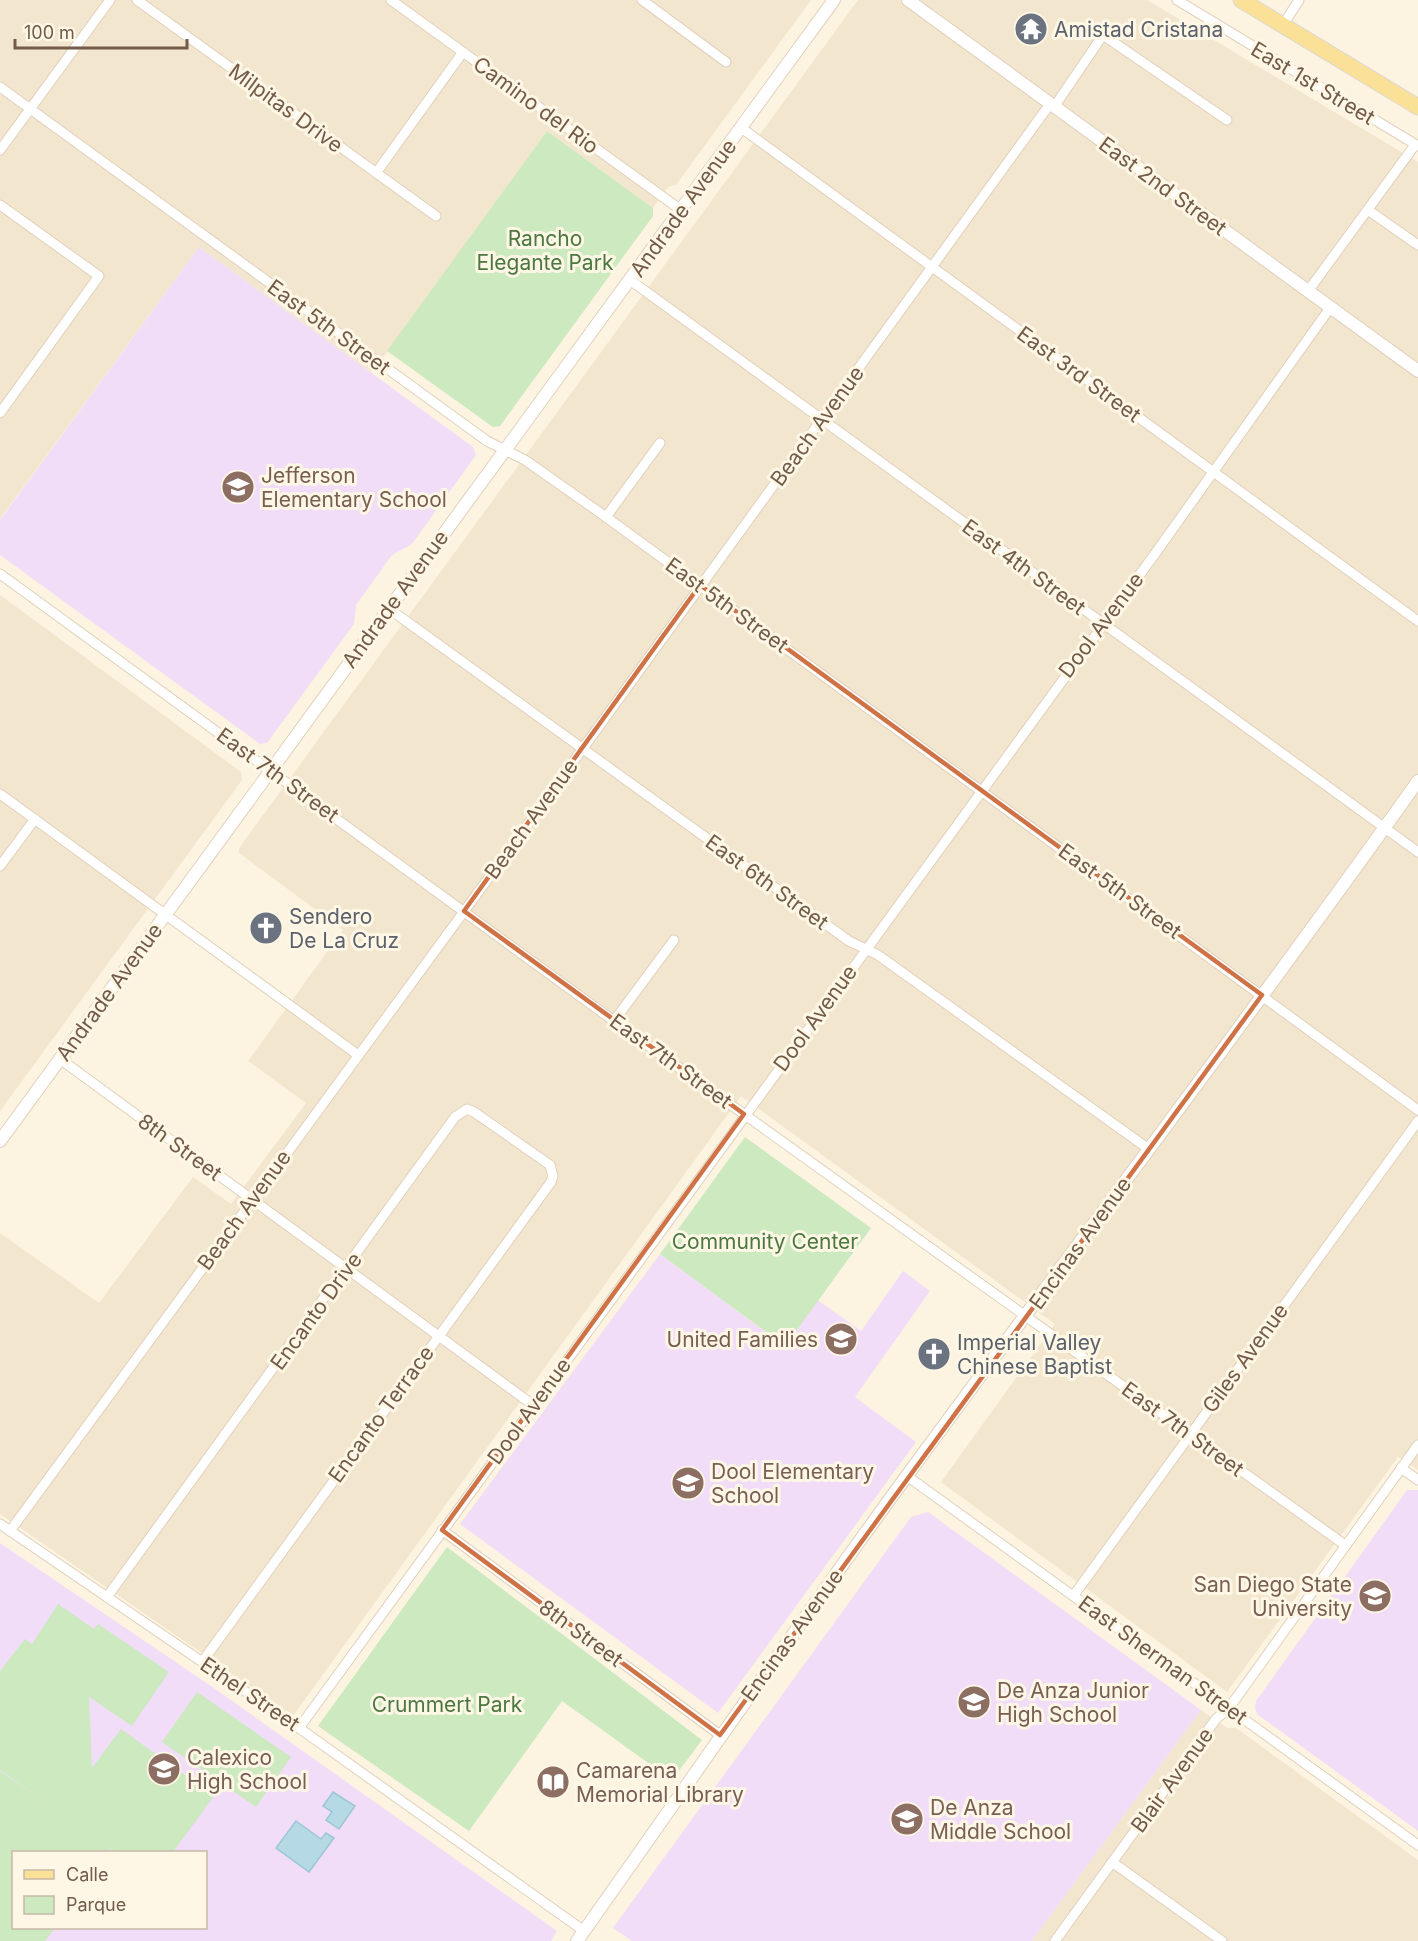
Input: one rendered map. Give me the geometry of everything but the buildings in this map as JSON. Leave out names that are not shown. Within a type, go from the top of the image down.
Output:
[{"type":"main road","points":[[1241,0],[1418,107]]},
{"type":"street","points":[[0,150],[110,0]]},
{"type":"street","name":"Milpitas Drive","points":[[137,0],[436,216]]},
{"type":"street","name":"Camino del Rio","points":[[391,0],[681,210]]},
{"type":"street","points":[[642,0],[653,3],[726,62]]},
{"type":"street","name":"Andrade Avenue","points":[[0,1142],[834,0]]},
{"type":"street","name":"East 2nd Street","points":[[908,0],[1418,371]]},
{"type":"street","name":"East 1st Street","points":[[1177,0],[1416,145]]},
{"type":"street","points":[[1283,25],[1299,0]]},
{"type":"street","name":"Beach Avenue","points":[[10,1531],[1103,35],[1227,120]]},
{"type":"street","points":[[375,173],[463,52]]},
{"type":"street","name":"East 5th Street","points":[[0,87],[487,441],[525,460],[606,517],[1418,1110]]},
{"type":"street","name":"East 3rd Street","points":[[740,127],[1418,621]]},
{"type":"street","points":[[1308,291],[1416,145]]},
{"type":"street","points":[[0,205],[99,276],[0,413]]},
{"type":"street","points":[[1368,210],[1418,245]]},
{"type":"street","name":"East 4th Street","points":[[630,280],[1418,852]]},
{"type":"street","name":"Dool Avenue","points":[[299,1728],[1213,473],[1330,308]]},
{"type":"street","points":[[606,517],[660,443]]},
{"type":"street","name":"East 7th Street","points":[[0,573],[614,1021],[1345,1545]]},
{"type":"street","name":"East 6th Street","points":[[388,608],[849,941],[878,955],[1150,1150]]},
{"type":"street","name":"Encinas Avenue","points":[[580,1936],[654,1834],[720,1735],[1418,781]]},
{"type":"street","points":[[0,794],[358,1054]]},
{"type":"street","points":[[0,866],[34,819]]},
{"type":"street","points":[[614,1021],[674,940]]},
{"type":"street","name":"8th Street","points":[[60,1059],[533,1405]]},
{"type":"street","name":"Encanto Drive","points":[[107,1597],[455,1117],[462,1111],[474,1112],[550,1165]]},
{"type":"street","name":"Giles Avenue","points":[[1074,1595],[1418,1121]]},
{"type":"street","name":"Encanto Terrace","points":[[201,1662],[551,1182],[553,1176],[550,1165]]},
{"type":"street","name":"Blair Avenue","points":[[1055,1941],[1216,1719],[1229,1708],[1418,1445]]},
{"type":"street","points":[[1401,1468],[1418,1480]]},
{"type":"street","name":"East Sherman Street","points":[[908,1476],[1418,1845]]},
{"type":"street","name":"Ethel Street","points":[[0,1524],[299,1728],[580,1936]]},
{"type":"street","name":"8th Street","points":[[442,1530],[720,1735]]},
{"type":"street","points":[[1112,1862],[1222,1941]]},
{"type":"highlighted area","points":[[700,585],[1262,995],[720,1735],[442,1530],[744,1114],[464,911]]},
{"type":"shaded area","points":[[0,0],[811,0],[676,185],[668,187],[653,208],[547,131],[372,373],[199,247],[0,519]]},
{"type":"shaded area","points":[[858,0],[1147,0],[1418,162],[1418,1470],[1398,1457],[1227,1692],[941,1482],[1055,1324],[741,1096],[293,1716],[0,1514],[0,1233],[99,1303],[193,1177],[231,1204],[306,1103],[248,1061],[343,930],[239,853],[239,848]]},
{"type":"shaded area","name":"Jefferson Elementary School","points":[[199,247],[473,447],[476,455],[412,544],[392,555],[356,605],[354,624],[267,743],[260,744],[0,555],[0,520]]},
{"type":"shaded area","points":[[0,595],[241,772],[242,780],[0,1111]]},
{"type":"shaded area","name":"Dool Elementary School","points":[[660,1254],[782,1344],[815,1298],[861,1331],[903,1271],[930,1291],[855,1397],[916,1442],[718,1713],[460,1524]]},
{"type":"shaded area","name":"San Diego State University","points":[[1407,1490],[1418,1490],[1418,1831],[1257,1714],[1255,1707],[1256,1701]]},
{"type":"shaded area","name":"De Anza Middle School","points":[[928,1512],[1201,1710],[1032,1941],[632,1941],[613,1928],[911,1517]]},
{"type":"shaded area","name":"Calexico High School","points":[[0,1543],[211,1686],[557,1931],[551,1941],[0,1941]]},
{"type":"shaded area","points":[[1201,1710],[1227,1728],[1236,1728],[1418,1860],[1418,1941],[1032,1941]]},
{"type":"green space","name":"Rancho Elegante Park","points":[[547,131],[653,208],[653,216],[500,426],[493,427],[387,351]]},
{"type":"green space","name":"Community Center","points":[[745,1137],[871,1228],[785,1346],[660,1254]]},
{"type":"green space","name":"Crummert Park","points":[[447,1547],[702,1740],[672,1780],[562,1701],[469,1831],[318,1726]]},
{"type":"green space","points":[[58,1604],[94,1629],[98,1624],[169,1672],[132,1726],[89,1697],[92,1768],[121,1729],[214,1796],[174,1851],[114,1851],[110,1849],[108,1851],[12,1851],[12,1929],[54,1929],[45,1941],[0,1941],[0,1771],[51,1806],[0,1770],[0,1671],[25,1639],[32,1644]]},
{"type":"green space","points":[[197,1692],[291,1757],[256,1807],[162,1742]]},
{"type":"water","points":[[333,1792],[355,1806],[339,1829],[326,1820],[332,1812],[323,1806]]},
{"type":"water","points":[[296,1821],[321,1839],[326,1833],[334,1838],[309,1872],[276,1848]]},
{"type":"place","name":"Amistad Cristana","points":[[1031,29]]},
{"type":"place","name":"Jefferson Elementary School","points":[[238,487]]},
{"type":"place","name":"Sendero De La Cruz","points":[[266,928]]},
{"type":"place","name":"United Families","points":[[841,1339]]},
{"type":"place","name":"Imperial Valley Chinese Baptist","points":[[934,1354]]},
{"type":"place","name":"Dool Elementary School","points":[[688,1483]]},
{"type":"place","name":"San Diego State University","points":[[1375,1596]]},
{"type":"place","name":"De Anza Junior High School","points":[[974,1702]]},
{"type":"place","name":"Calexico High School","points":[[164,1769]]},
{"type":"place","name":"Camarena Memorial Library","points":[[553,1782]]},
{"type":"place","name":"De Anza Middle School","points":[[907,1819]]}]
